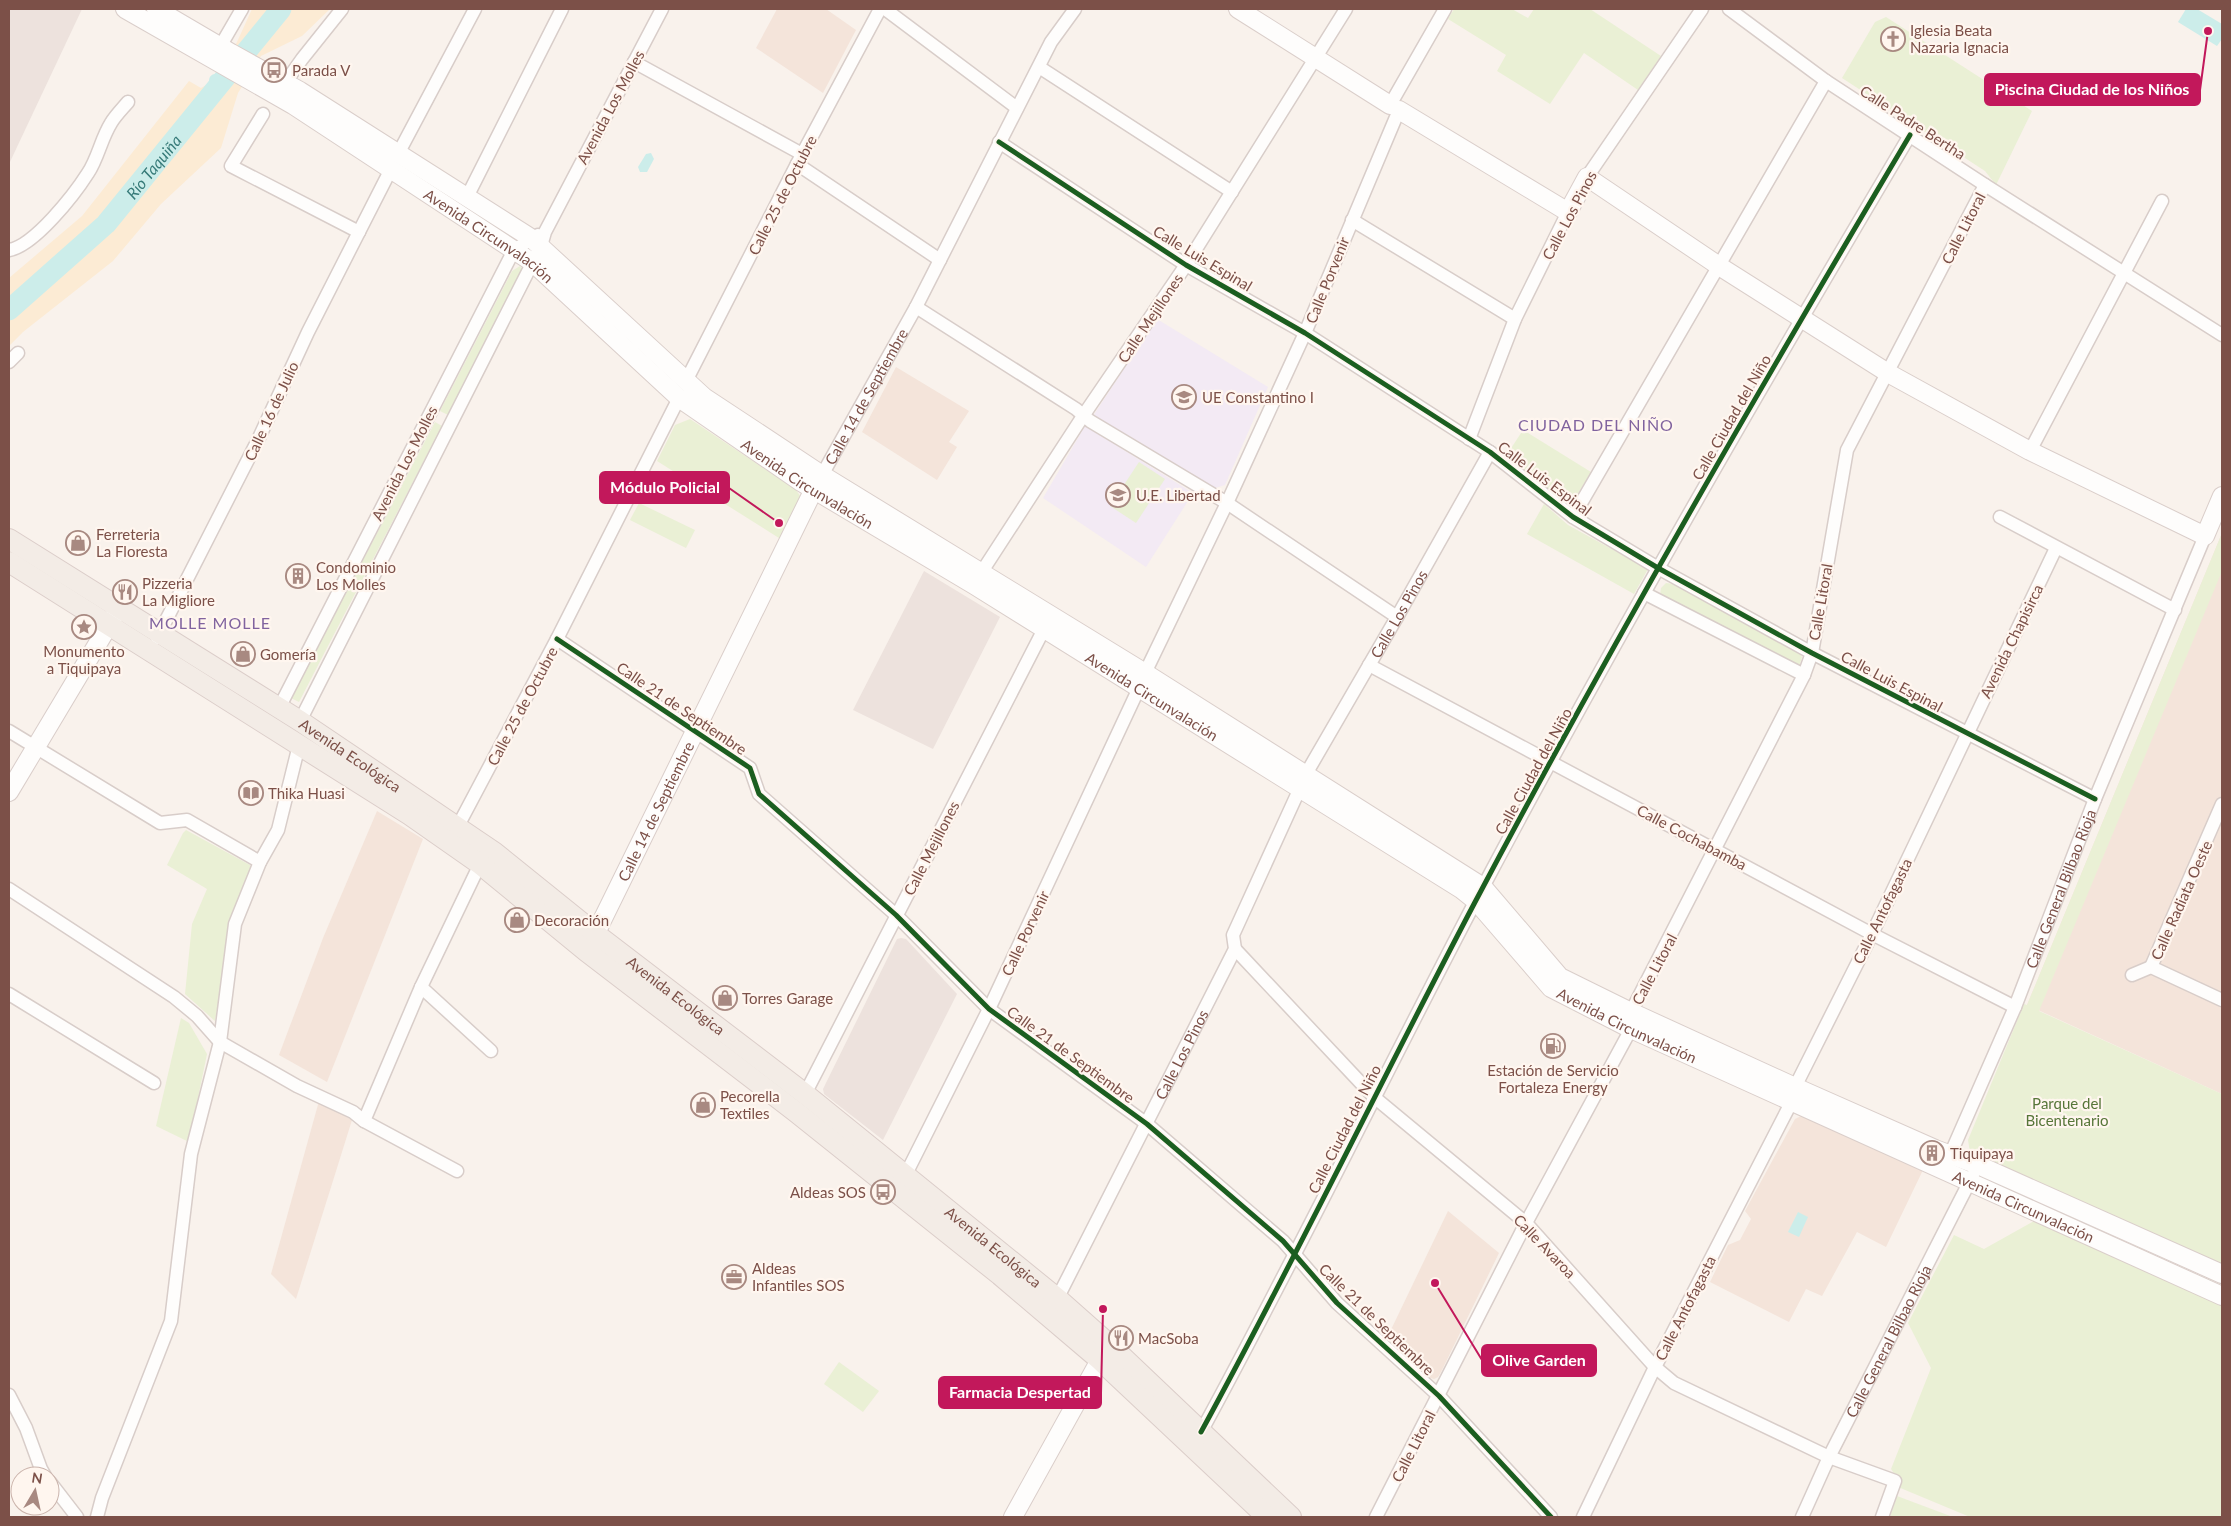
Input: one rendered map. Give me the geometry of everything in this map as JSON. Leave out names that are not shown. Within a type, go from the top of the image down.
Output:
[{"type":"main road","name":"Avenida Circunvalación","points":[[125,9],[222,56]]},
{"type":"main road","name":"Avenida Circunvalación","points":[[156,9],[222,56],[255,76],[293,105],[394,162],[467,197],[539,238],[686,382],[818,482],[981,573],[1142,680],[1303,781],[1461,889],[1480,894],[1551,988],[1631,1021],[1946,1162],[1969,1183],[2222,1296]]},
{"type":"main road","points":[[1238,9],[1394,108],[1568,212]]},
{"type":"main road","name":"Avenida Circunvalación","points":[[255,76],[285,83],[532,262],[679,398],[818,482],[1044,628],[1142,680]]},
{"type":"main road","points":[[1587,177],[1720,266],[1888,373],[2030,451],[2205,536]]},
{"type":"main road","name":"Calle Los Pinos","points":[[1568,212],[1587,177]]},
{"type":"main road","name":"Calle 14 de Septiembre","points":[[586,952],[818,482]]},
{"type":"main road","name":"Calle General Bilbao Rioja","points":[[2205,536],[2222,496]]},
{"type":"main road","name":"Avenida Ecológica","points":[[9,539],[119,608],[155,642],[299,745],[407,820],[480,864],[586,952],[1053,1307]]},
{"type":"main road","name":"Avenida Ecológica","points":[[9,562],[108,625],[155,642],[279,708],[458,826],[494,852],[596,935],[805,1094],[905,1176],[1106,1353],[1201,1432],[1291,1517]]},
{"type":"main road","points":[[9,792],[119,608]]},
{"type":"main road","name":"Avenida Circunvalación","points":[[1946,1162],[1978,1165],[2222,1274]]},
{"type":"main road","points":[[1013,1517],[1106,1353]]},
{"type":"main road","name":"Avenida Ecológica","points":[[1106,1353],[1267,1517]]},
{"type":"street","points":[[222,56],[242,9]]},
{"type":"street","points":[[285,83],[342,9]]},
{"type":"street","name":"Calle 16 de Julio","points":[[155,642],[254,448],[308,332],[394,162],[475,9]]},
{"type":"street","points":[[467,197],[562,9]]},
{"type":"street","name":"Avenida Los Molles","points":[[300,721],[532,262],[539,238],[662,9]]},
{"type":"street","name":"Calle 25 de Octubre","points":[[686,382],[800,159],[880,9]]},
{"type":"street","points":[[885,9],[1017,108]]},
{"type":"street","name":"Calle 14 de Septiembre","points":[[818,482],[916,308],[1051,42],[1075,9]]},
{"type":"street","name":"Calle Mejillones","points":[[981,573],[1083,416],[1186,265],[1346,9]]},
{"type":"street","name":"Calle Porvenir","points":[[905,1176],[989,1009],[1142,680],[1227,503],[1305,333],[1352,220],[1394,108],[1445,9]]},
{"type":"street","name":"Calle Los Pinos","points":[[1587,177],[1702,9]]},
{"type":"street","name":"Calle Padre Bertha","points":[[1729,9],[1826,82],[2222,335]]},
{"type":"street","points":[[634,62],[800,159],[940,260]]},
{"type":"street","points":[[1038,67],[1232,192]]},
{"type":"street","points":[[1574,517],[1826,82]]},
{"type":"street","points":[[9,250],[18,248],[40,230],[72,194],[89,172],[110,124],[128,102]]},
{"type":"street","points":[[263,114],[231,166],[359,232]]},
{"type":"street","name":"Calle Ciudad del Niño","points":[[1201,1432],[1256,1331],[1374,1096],[1552,761],[1658,568],[1802,317],[1910,135]]},
{"type":"street","name":"Calle Luis Espinal","points":[[999,142],[1186,265],[1305,333],[1490,452],[1574,517],[1658,568],[1812,653],[2094,799]]},
{"type":"street","name":"Calle Litoral","points":[[1376,1517],[1631,1021],[1804,675],[1812,653],[1847,450],[1985,185]]},
{"type":"street","points":[[2030,451],[2162,201]]},
{"type":"street","name":"Calle Los Pinos","points":[[1469,439],[1515,319],[1568,212]]},
{"type":"street","points":[[1352,220],[1515,319]]},
{"type":"street","name":"Avenida Los Molles","points":[[279,708],[514,250],[539,238]]},
{"type":"street","points":[[916,308],[1083,416],[1227,503],[1397,617]]},
{"type":"street","name":"Calle 25 de Octubre","points":[[458,826],[557,639],[679,398]]},
{"type":"street","name":"Calle Los Pinos","points":[[1053,1307],[1235,949],[1233,935],[1303,781],[1490,452]]},
{"type":"street","points":[[2000,518],[2175,610]]},
{"type":"street","name":"Calle General Bilbao Rioja","points":[[1946,1162],[2016,1007],[2094,799],[2205,536]]},
{"type":"street","name":"Avenida Chapisirca","points":[[1966,734],[2056,548]]},
{"type":"street","points":[[1644,593],[1804,675]]},
{"type":"street","name":"Calle Mejillones","points":[[805,1094],[1044,628]]},
{"type":"street","name":"Calle 21 de Septiembre","points":[[557,639],[750,768],[759,794],[896,915],[989,1009],[1147,1124],[1283,1241],[1337,1303],[1439,1396],[1550,1517]]},
{"type":"street","name":"Calle Cochabamba","points":[[1369,665],[1552,761],[1872,934],[2016,1007]]},
{"type":"street","points":[[9,731],[160,823],[187,820],[260,862]]},
{"type":"street","name":"Calle Antofagasta","points":[[1583,1517],[1655,1367],[1872,934],[1966,734]]},
{"type":"street","points":[[97,1517],[102,1498],[171,1322],[191,1154],[220,1042],[235,924],[260,862],[278,830],[299,745]]},
{"type":"street","name":"Calle Radiata Oeste","points":[[2151,967],[2220,819],[2222,804]]},
{"type":"street","points":[[364,1121],[421,987],[480,864]]},
{"type":"street","points":[[9,890],[174,997],[197,1016],[220,1042],[297,1086],[353,1112],[364,1121],[457,1171]]},
{"type":"street","name":"Calle Avaroa","points":[[1235,949],[1374,1096],[1526,1223],[1655,1367],[1674,1383],[1829,1457],[1895,1481],[1882,1517]]},
{"type":"street","points":[[2132,975],[2151,967],[2222,1000]]},
{"type":"street","points":[[421,987],[491,1051]]},
{"type":"street","points":[[9,994],[154,1083]]},
{"type":"street","name":"Calle General Bilbao Rioja","points":[[1802,1517],[1829,1457],[1978,1165]]},
{"type":"street","points":[[9,1395],[26,1428],[40,1466]]},
{"type":"street","points":[[60,1495],[77,1517]]},
{"type":"shaded area","points":[[9,9],[82,9],[9,164]]},
{"type":"shaded area","points":[[777,9],[826,9],[856,30],[823,93],[756,48]]},
{"type":"shaded area","name":"UE Constantino I","points":[[1157,319],[1268,387],[1225,485],[1215,488],[1093,416]]},
{"type":"shaded area","points":[[896,367],[969,411],[949,442],[957,447],[937,480],[862,432]]},
{"type":"shaded area","name":"U.E. Libertad","points":[[1085,426],[1193,493],[1146,567],[1043,498]]},
{"type":"shaded area","points":[[2222,533],[2222,1094],[2027,1005]]},
{"type":"shaded area","points":[[924,571],[1000,617],[933,749],[853,710]]},
{"type":"shaded area","points":[[377,811],[423,839],[327,1082],[279,1055],[323,938]]},
{"type":"shaded area","points":[[897,939],[906,939],[957,994],[883,1140],[824,1094],[823,1089]]},
{"type":"shaded area","points":[[319,1101],[352,1120],[296,1299],[271,1274]]},
{"type":"shaded area","points":[[1803,1115],[1923,1170],[1886,1247],[1857,1232],[1822,1296],[1806,1289],[1789,1322],[1710,1282],[1728,1245],[1740,1240],[1751,1219],[1745,1211],[1795,1119]]},
{"type":"shaded area","points":[[1448,1211],[1499,1253],[1441,1372],[1434,1379],[1428,1377],[1387,1338]]},
{"type":"green space","points":[[1454,9],[1512,9],[1528,18],[1534,9],[1590,9],[1661,56],[1638,90],[1584,53],[1550,104],[1497,71],[1506,55],[1448,19]]},
{"type":"green space","points":[[1886,17],[2032,111],[1996,185],[1985,171],[1842,78],[1875,22]]},
{"type":"green space","points":[[520,266],[523,270],[448,415],[440,411],[512,271]]},
{"type":"green space","points":[[690,419],[796,490],[801,497],[782,540],[657,461],[675,425]]},
{"type":"green space","points":[[435,422],[442,426],[299,702],[291,698]]},
{"type":"green space","points":[[1523,430],[1591,472],[1571,505],[1504,459]]},
{"type":"green space","points":[[1139,462],[1165,479],[1136,523],[1110,506]]},
{"type":"green space","points":[[639,503],[695,530],[686,548],[630,520]]},
{"type":"green space","points":[[1544,504],[1568,525],[1648,569],[1634,594],[1527,534]]},
{"type":"green space","name":"Parque del Bicentenario","points":[[2222,533],[2222,571],[2039,1011],[2222,1094],[2222,1265],[1970,1153],[1968,1140],[2024,1004],[2027,1005]]},
{"type":"green space","points":[[1666,583],[1674,584],[1798,651],[1802,657],[1799,667],[1660,595],[1661,588]]},
{"type":"green space","points":[[186,830],[250,865],[252,869],[231,925],[215,1021],[185,994],[192,924],[207,889],[167,865]]},
{"type":"green space","points":[[181,1018],[189,1023],[207,1054],[189,1142],[156,1126]]},
{"type":"green space","points":[[2034,1221],[2222,1304],[2222,1517],[1970,1517],[1898,1487],[1899,1481],[1891,1469],[1931,1368],[1908,1323],[1954,1235],[1984,1249]]},
{"type":"green space","points":[[839,1362],[879,1391],[863,1412],[824,1384]]},
{"type":"green space","points":[[1897,1496],[1953,1517],[1890,1517]]},
{"type":"sand","points":[[252,9],[330,9],[302,36],[261,56],[238,93],[221,148],[161,204],[113,261],[23,332],[9,346],[9,278],[82,216],[189,81],[201,88],[215,80],[237,42]]},
{"type":"water","points":[[2186,9],[2197,9],[2222,24],[2222,39],[2217,46],[2178,22]]},
{"type":"water","points":[[651,153],[654,159],[647,172],[640,172],[638,167],[646,154]]},
{"type":"water","points":[[1798,1212],[1808,1217],[1799,1237],[1788,1232]]},
{"type":"waterway","name":"Río Taquiña","points":[[9,310],[106,224],[281,9]]},
{"type":"waterway","name":"Río Taquiña","points":[[215,80],[221,85]]},
{"type":"cycle path","points":[[1201,1432],[1271,1301],[1474,904],[1579,709],[1798,325],[1910,135]]},
{"type":"cycle path","points":[[999,142],[1186,265],[1305,333],[1490,452],[1573,517],[1658,568],[1812,653],[2095,799]]},
{"type":"cycle path","points":[[557,639],[750,768],[759,794],[896,915],[989,1009],[1147,1124],[1283,1241],[1337,1303],[1439,1396],[1551,1517]]},
{"type":"place","name":"Piscina Ciudad de los Niños","points":[[2208,31]]},
{"type":"place","name":"Iglesia Beata Nazaria Ignacia","points":[[1893,39]]},
{"type":"place","name":"Parada V","points":[[274,70]]},
{"type":"place","name":"UE Constantino I","points":[[1184,397]]},
{"type":"place","name":"U.E. Libertad","points":[[1118,495]]},
{"type":"place","name":"Módulo Policial","points":[[779,523]]},
{"type":"place","name":"Ferreteria La Floresta","points":[[78,543]]},
{"type":"place","name":"Condominio Los Molles","points":[[298,576]]},
{"type":"place","name":"Pizzeria La Migliore","points":[[125,592]]},
{"type":"place","name":"Monumento a Tiquipaya","points":[[84,627]]},
{"type":"place","name":"Gomería","points":[[243,654]]},
{"type":"place","name":"Thika Huasi","points":[[251,793]]},
{"type":"place","name":"Decoración","points":[[517,920]]},
{"type":"place","name":"Torres Garage","points":[[725,998]]},
{"type":"place","name":"Estación de Servicio Fortaleza Energy","points":[[1553,1046]]},
{"type":"place","name":"Pecorella Textiles","points":[[703,1105]]},
{"type":"place","name":"Tiquipaya","points":[[1932,1153]]},
{"type":"place","name":"Aldeas SOS","points":[[883,1192]]},
{"type":"place","name":"Aldeas Infantiles SOS","points":[[734,1277]]},
{"type":"place","name":"Olive Garden","points":[[1435,1283]]},
{"type":"place","name":"Farmacia Despertad","points":[[1103,1309]]},
{"type":"place","name":"MacSoba","points":[[1121,1338]]},
{"type":"district","name":"CIUDAD DEL NIÑO","points":[[1596,424]]},
{"type":"district","name":"MOLLE MOLLE","points":[[210,622]]}]
